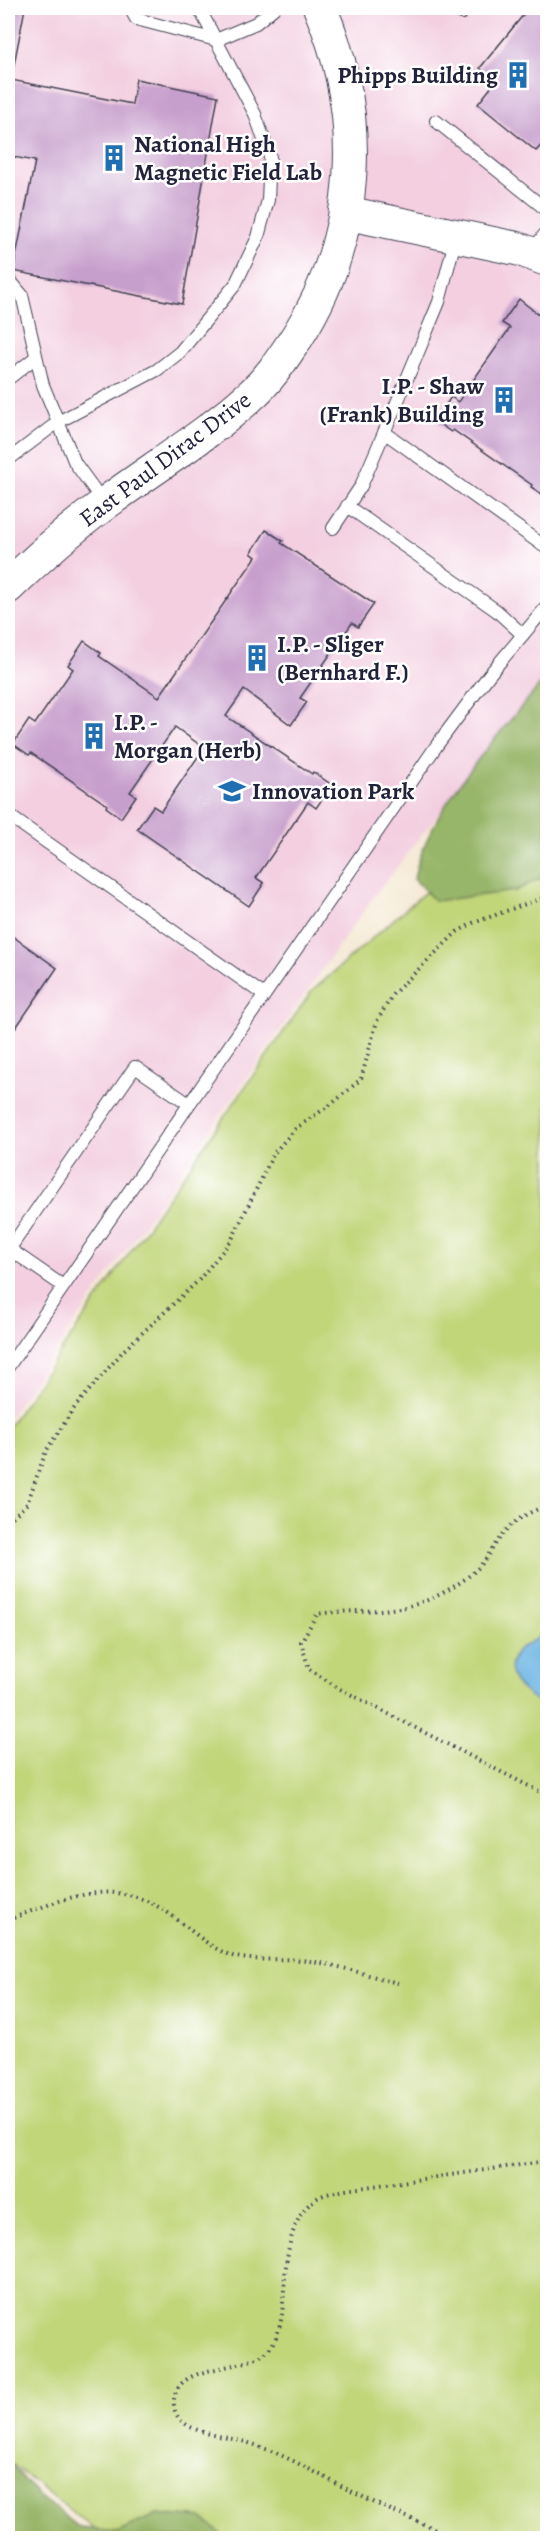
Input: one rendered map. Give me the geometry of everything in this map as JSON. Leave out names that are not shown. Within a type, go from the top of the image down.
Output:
[{"type":"street","name":"East Paul Dirac Drive","points":[[8,587],[50,547],[105,504],[216,425],[251,395],[280,364],[306,322],[325,285],[347,213],[352,146],[348,102],[339,57],[320,8]]},
{"type":"street","points":[[347,213],[456,236],[542,248]]},
{"type":"lane","points":[[130,8],[136,19],[216,40],[256,23],[274,8]]},
{"type":"lane","points":[[8,460],[58,422],[157,370],[180,352],[235,285],[258,237],[268,200],[270,157],[255,114],[199,8]]},
{"type":"lane","points":[[436,121],[548,211]]},
{"type":"lane","points":[[333,528],[361,486],[439,302],[456,236]]},
{"type":"lane","points":[[8,278],[22,294],[43,385],[75,463],[105,504]]},
{"type":"lane","points":[[8,379],[36,357]]},
{"type":"lane","points":[[384,432],[548,549]]},
{"type":"lane","points":[[348,506],[496,611],[523,634]]},
{"type":"lane","points":[[8,1367],[437,745],[489,675],[548,605]]},
{"type":"lane","points":[[8,815],[264,995]]},
{"type":"lane","points":[[63,1286],[8,1249],[135,1067],[189,1104]]},
{"type":"path","points":[[8,1521],[27,1504],[46,1451],[75,1407],[124,1350],[198,1281],[231,1240],[274,1153],[296,1128],[333,1103],[361,1079],[377,1021],[393,994],[457,932],[473,923],[548,896]]},
{"type":"path","points":[[548,1505],[531,1511],[513,1524],[501,1536],[478,1568],[440,1594],[400,1608],[346,1610],[316,1614],[301,1641],[309,1669],[340,1689],[548,1796]]},
{"type":"path","points":[[8,1920],[78,1896],[103,1891],[131,1895],[149,1901],[221,1951],[236,1957],[310,1961],[398,1983]]},
{"type":"path","points":[[457,2538],[361,2496],[287,2456],[245,2442],[198,2431],[180,2420],[174,2410],[174,2400],[177,2388],[185,2380],[210,2371],[246,2363],[267,2352],[275,2341],[281,2324],[287,2260],[293,2233],[300,2216],[321,2196],[345,2190],[548,2161]]},
{"type":"shaded area","name":"Innovation Park","points":[[8,8],[547,8],[547,675],[366,907],[8,1419]]},
{"type":"green space","points":[[547,676],[547,875],[515,891],[435,901],[414,879],[422,851],[434,824],[468,772]]},
{"type":"green space","points":[[547,870],[547,2538],[105,2538],[8,2461],[8,1427],[312,991],[424,893]]},
{"type":"green space","points":[[8,2461],[38,2495],[80,2528],[117,2532],[157,2514],[201,2518],[226,2538],[8,2538]]},
{"type":"water","points":[[547,1634],[547,1707],[518,1686],[513,1679],[511,1663],[518,1651]]},
{"type":"building","name":"National High Magnetic Field Lab","points":[[8,8],[25,8],[11,80],[132,104],[136,79],[218,96],[182,304],[13,271],[35,161],[8,156]]},
{"type":"building","name":"Phipps Building","points":[[529,8],[537,8],[548,16],[548,138],[536,151],[478,104],[496,81],[480,68]]},
{"type":"building","name":"I.P. - Shaw (Frank) Building","points":[[519,299],[548,322],[548,498],[453,430],[451,432],[435,421],[451,397],[458,402],[510,328],[502,323]]},
{"type":"building","points":[[266,530],[283,541],[281,543],[374,604],[358,627],[352,623],[300,698],[307,702],[291,725],[244,690],[226,716],[332,785],[316,808],[308,802],[256,878],[264,883],[249,906],[137,829],[153,806],[161,811],[204,748],[175,727],[130,792],[136,796],[121,818],[106,807],[107,805],[31,753],[29,755],[13,744],[29,720],[35,724],[73,669],[68,665],[84,641],[101,653],[99,656],[159,697],[256,557],[251,553]]},
{"type":"building","points":[[8,933],[57,968],[8,1039]]},
{"type":"place","name":"Phipps Building","points":[[518,75]]},
{"type":"place","name":"National High Magnetic Field Lab","points":[[114,158]]},
{"type":"place","name":"I.P. - Shaw (Frank) Building","points":[[504,400]]},
{"type":"place","name":"I.P. - Sliger (Bernhard F.)","points":[[257,658]]},
{"type":"place","name":"I.P. - Morgan (Herb)","points":[[94,736]]},
{"type":"place","name":"Innovation Park","points":[[232,791]]}]
